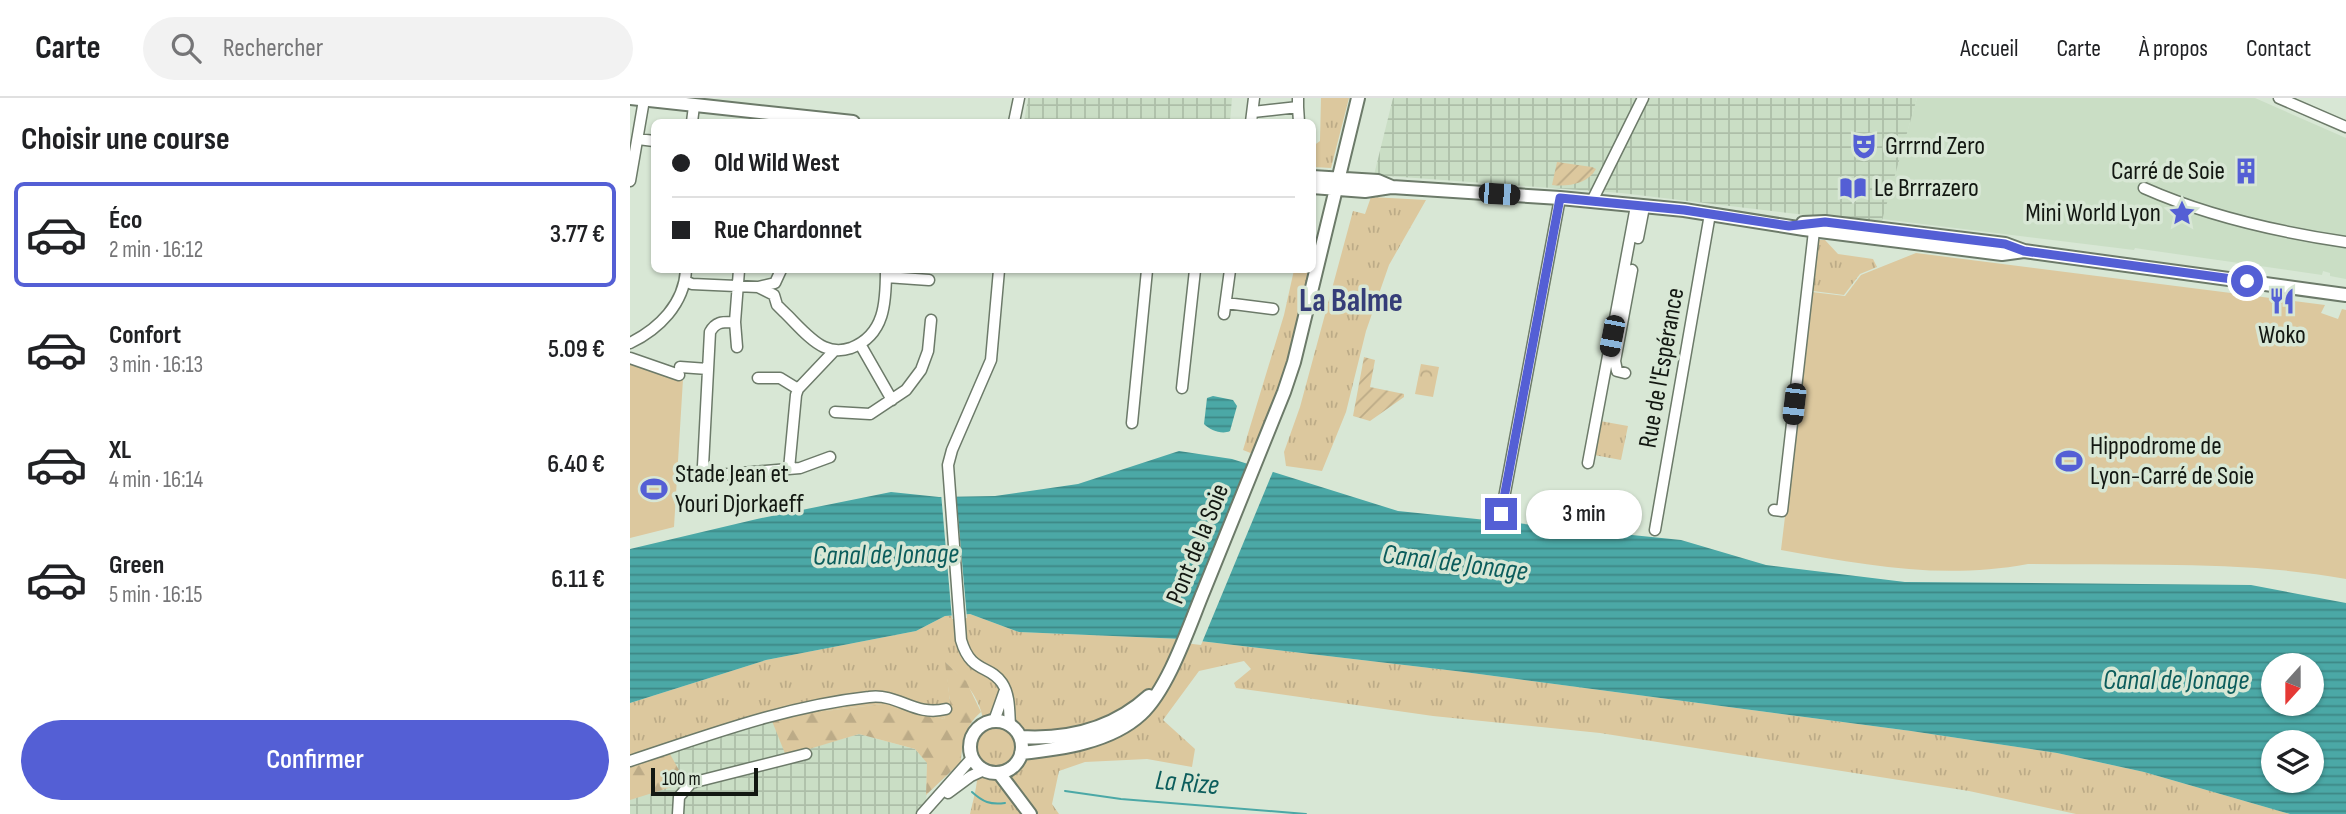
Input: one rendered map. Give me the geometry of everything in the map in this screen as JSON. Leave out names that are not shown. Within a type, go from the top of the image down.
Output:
[{"type":"main road","points":[[630,98],[823,119]]},
{"type":"main road","name":"Pont de la Soie","points":[[1316,269],[1358,98]]},
{"type":"main road","points":[[1316,178],[1336,184]]},
{"type":"main road","points":[[1316,186],[1378,181],[1391,187],[1560,198],[1710,214],[1818,231],[2002,254],[2024,251]]},
{"type":"main road","points":[[1789,226],[1825,222],[2005,244],[2024,251],[2346,295]]},
{"type":"main road","points":[[1818,231],[1824,227],[1844,225]]},
{"type":"main road","name":"Pont de la Soie","points":[[1021,752],[1062,747],[1094,739],[1118,729],[1139,716],[1150,705],[1174,660],[1263,444],[1294,362],[1315,273]]},
{"type":"main road","points":[[1020,737],[1097,729],[1119,719],[1160,687]]},
{"type":"main road","points":[[994,721],[1010,726],[1020,737],[1021,752],[1012,767],[999,773],[984,770],[972,758],[970,748],[973,733],[980,726],[994,721]]},
{"type":"main road","points":[[999,773],[1030,814]]},
{"type":"street","points":[[1015,119],[1019,98]]},
{"type":"street","points":[[1254,98],[1252,118],[1298,103]]},
{"type":"street","points":[[1592,201],[1643,98]]},
{"type":"street","points":[[2279,98],[2346,127]]},
{"type":"street","points":[[630,181],[645,100]]},
{"type":"street","points":[[692,119],[694,106]]},
{"type":"street","points":[[638,139],[651,141]]},
{"type":"street","points":[[2144,188],[2175,201],[2249,223],[2346,242]]},
{"type":"street","points":[[1501,514],[1560,198]]},
{"type":"street","points":[[1625,373],[1617,371],[1615,361],[1640,206]]},
{"type":"street","points":[[1588,463],[1640,206]]},
{"type":"street","name":"Rue de l'Espérance","points":[[1655,530],[1710,214]]},
{"type":"street","points":[[1773,510],[1782,511],[1818,231]]},
{"type":"street","points":[[737,347],[735,322],[739,273]]},
{"type":"street","points":[[780,273],[774,295],[777,305],[822,347],[835,350],[845,350],[860,344],[878,328],[886,273],[929,280]]},
{"type":"street","points":[[999,273],[991,360],[952,450],[948,478],[961,640],[969,658],[998,678],[1005,690],[1010,726]]},
{"type":"street","points":[[1132,423],[1147,273]]},
{"type":"street","points":[[1182,388],[1195,273]]},
{"type":"street","points":[[1230,273],[1225,308],[1273,309]]},
{"type":"street","points":[[630,344],[648,334],[667,318],[685,275],[692,284],[758,287],[775,283]]},
{"type":"street","points":[[758,287],[774,295]]},
{"type":"street","points":[[835,412],[870,414],[906,390],[921,370],[928,351],[931,320]]},
{"type":"street","points":[[735,322],[720,322],[713,326],[710,332],[703,466],[708,473],[717,475],[800,468],[830,457]]},
{"type":"street","points":[[860,344],[892,400]]},
{"type":"street","points":[[789,469],[798,388],[835,350]]},
{"type":"street","points":[[630,358],[680,371],[708,369]]},
{"type":"street","points":[[758,378],[780,378],[798,388]]},
{"type":"street","points":[[994,721],[1005,690]]},
{"type":"street","points":[[630,761],[770,716],[834,702],[872,696],[892,698],[921,711],[946,709]]},
{"type":"street","points":[[678,814],[679,797],[691,783],[806,754]]},
{"type":"street","points":[[922,814],[972,758]]},
{"type":"street","points":[[930,806],[971,776],[984,770]]},
{"type":"shaded area","points":[[1028,98],[1232,98],[1230,119],[1024,119]]},
{"type":"shaded area","points":[[1393,98],[1917,98],[1881,224],[1621,193],[1374,175]]},
{"type":"shaded area","points":[[1917,98],[2255,98],[2346,138],[2346,279],[2330,276],[2330,273],[2323,271],[2322,275],[2135,248],[2134,250],[1882,219]]},
{"type":"shaded area","points":[[770,714],[799,751],[859,734],[915,749],[927,762],[926,814],[630,814],[630,774],[666,747]]},
{"type":"green space","points":[[1321,98],[1349,98],[1331,168],[1316,167],[1316,144],[1320,141]]},
{"type":"green space","points":[[1557,162],[1596,169],[1588,178],[1577,183],[1552,185]]},
{"type":"green space","points":[[1371,197],[1426,200],[1389,265],[1366,331],[1346,412],[1322,471],[1286,466],[1284,452],[1300,407],[1353,211],[1365,214]]},
{"type":"green space","points":[[1819,240],[1825,240],[1838,254],[1873,259],[1877,267],[1860,274],[1844,295],[1813,291]]},
{"type":"green space","name":"Hippodrome de Lyon-Carré de Soie","points":[[1916,253],[2325,305],[2321,313],[2338,319],[2342,309],[2346,310],[2346,579],[2267,569],[2187,565],[2028,564],[1996,569],[1934,571],[1874,565],[1781,550],[1812,292],[1845,296],[1861,275]]},
{"type":"green space","points":[[1293,273],[1311,273],[1282,384],[1253,454],[1243,450],[1284,315]]},
{"type":"green space","points":[[1364,357],[1375,360],[1370,387],[1404,394],[1404,397],[1370,421],[1353,416]]},
{"type":"green space","name":"Stade Jean et Youri Djorkaeff","points":[[630,362],[683,379],[674,527],[630,538]]},
{"type":"green space","points":[[1421,364],[1439,367],[1433,397],[1415,394]]},
{"type":"green space","points":[[1600,421],[1628,426],[1621,460],[1594,455]]},
{"type":"green space","points":[[970,614],[1019,632],[1183,639],[1464,672],[2057,753],[2144,772],[2290,814],[2076,814],[1969,791],[1600,733],[1433,716],[1236,688],[1234,683],[1251,669],[1244,661],[1199,671],[1163,720],[1195,749],[1192,767],[1147,759],[1085,762],[1059,771],[1052,804],[1059,814],[970,814],[977,782],[977,747],[982,734],[982,714],[967,685],[946,663],[950,703],[944,719],[891,703],[825,711],[807,703],[630,758],[630,703],[766,660],[916,631],[945,616]]},
{"type":"green space","points":[[945,662],[966,681],[981,712],[965,735],[961,762],[926,795],[927,763],[915,749],[859,734],[786,756],[770,716],[807,703],[825,711],[891,703],[944,719],[950,703]]},
{"type":"green space","points":[[666,747],[679,770],[678,785],[630,800],[630,758]]},
{"type":"water","points":[[1213,396],[1233,400],[1237,406],[1230,431],[1216,431],[1204,424],[1207,398]]},
{"type":"water","name":"Canal de Jonage","points":[[1179,451],[1232,459],[1398,511],[1681,540],[1766,565],[1905,582],[2251,585],[2346,603],[2346,814],[2290,814],[2144,772],[2057,753],[1911,731],[1464,672],[1183,639],[1019,632],[970,614],[945,616],[916,631],[766,660],[630,703],[630,549],[757,519],[891,492],[939,497],[995,496],[1078,484]]},
{"type":"pier","points":[[1250,461],[1274,469],[1201,645],[1176,642]]},
{"type":"pier","points":[[941,493],[956,493],[967,618],[952,619]]},
{"type":"waterway","name":"La Rize","points":[[1065,791],[1121,799],[1306,814]]},
{"type":"waterway","name":"La Rize","points":[[972,792],[987,802],[1005,803]]},
{"type":"place","name":"Grrrnd Zero","points":[[1864,146]]},
{"type":"place","name":"Carré de Soie","points":[[2246,171]]},
{"type":"place","name":"Le Brrrazero","points":[[1853,188]]},
{"type":"place","name":"Mini World Lyon","points":[[2182,213]]},
{"type":"place","name":"Woko","points":[[2282,301]]},
{"type":"place","name":"Hippodrome de Lyon-Carré de Soie","points":[[2069,461]]},
{"type":"place","name":"Stade Jean et Youri Djorkaeff","points":[[654,489]]},
{"type":"district","name":"La Balme","points":[[1351,301]]},
{"type":"route","points":[[1501,514],[1560,198],[1684,210],[1789,226],[1825,222],[2005,244],[2024,251],[2247,281]]}]
